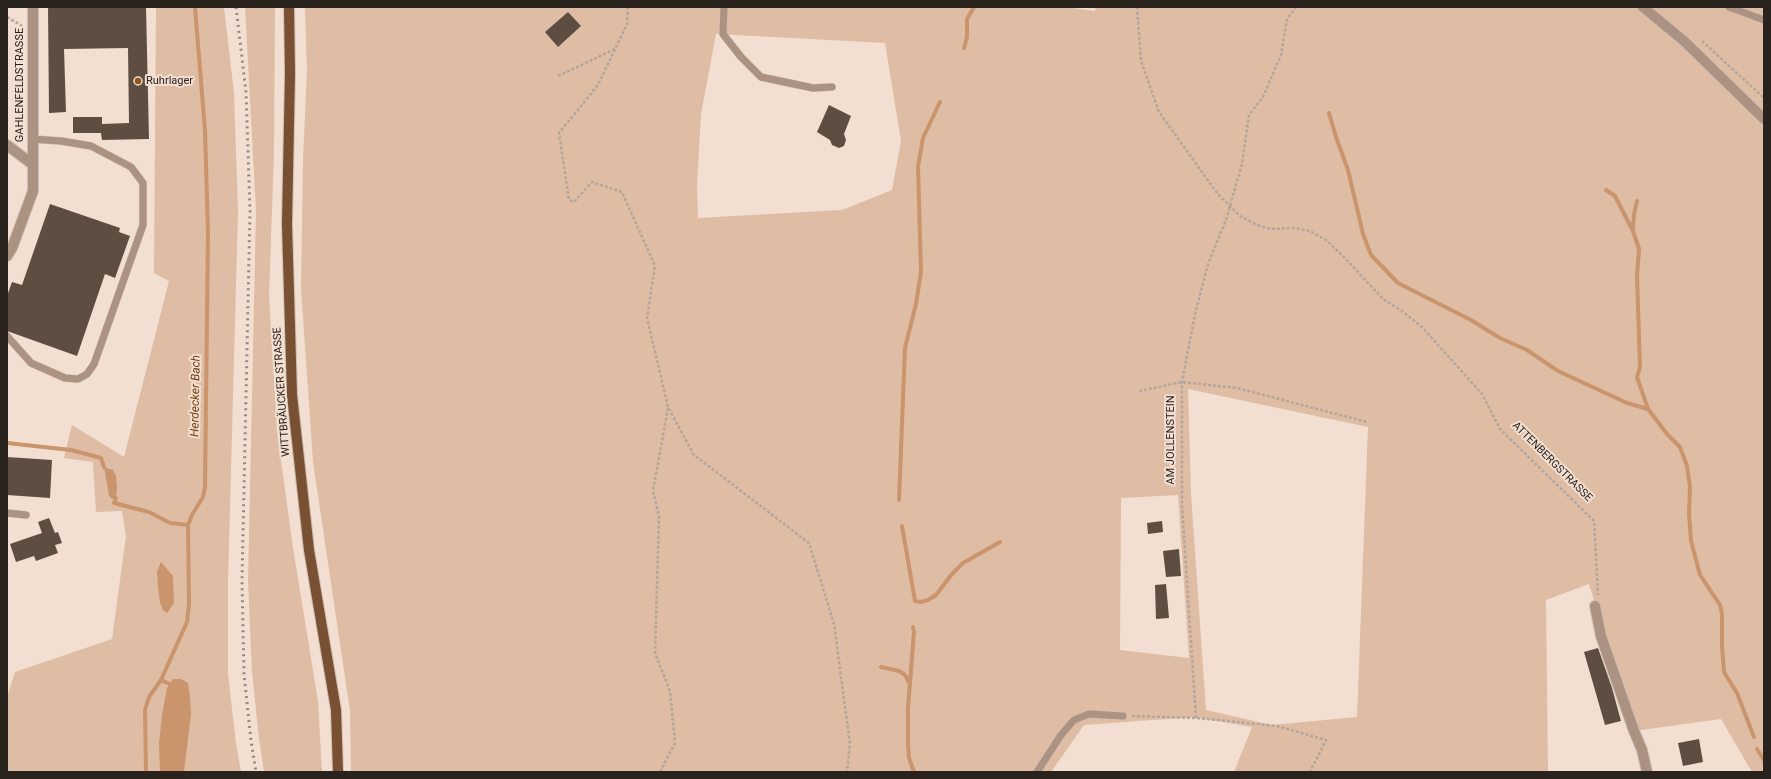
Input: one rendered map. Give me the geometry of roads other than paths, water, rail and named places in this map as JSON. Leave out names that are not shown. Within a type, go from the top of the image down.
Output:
[{"type":"main road","name":"WITTBRÄUCKER STRASSE","points":[[289,7],[290,73],[287,224],[292,395],[309,550],[336,710],[338,772]]},
{"type":"street","name":"GAHLENFELDSTRASSE","points":[[7,256],[12,248],[33,191],[32,7]]},
{"type":"street","points":[[1643,7],[1684,41],[1764,119]]},
{"type":"street","name":"GAHLENFELDSTRASSE","points":[[7,145],[32,164]]},
{"type":"street","points":[[1597,602],[1601,636],[1642,750],[1648,772]]},
{"type":"lane","points":[[724,7],[723,34],[760,78],[813,88],[832,87]]},
{"type":"lane","points":[[1729,7],[1764,20]]},
{"type":"lane","points":[[7,336],[31,363],[65,378],[78,379],[87,374],[94,364],[143,225],[143,182],[131,167],[91,146],[61,141],[32,139]]},
{"type":"lane","points":[[7,513],[26,515]]},
{"type":"lane","points":[[1037,772],[1061,735],[1074,720],[1089,714],[1123,716]]},
{"type":"waterway","name":"Herdecker Bach","points":[[146,772],[145,710],[149,697],[161,680],[187,622],[189,604],[188,525],[203,497],[205,487],[208,232],[205,131],[195,7]]},
{"type":"waterway","points":[[964,48],[967,37],[967,19],[974,7]]},
{"type":"waterway","points":[[899,500],[905,348],[916,304],[921,272],[918,167],[923,138],[940,102]]},
{"type":"waterway","points":[[1329,113],[1348,170],[1363,234],[1371,255],[1398,283],[1471,320],[1500,338],[1527,350],[1558,371],[1627,403],[1648,409]]},
{"type":"waterway","points":[[1606,190],[1615,196],[1633,231],[1639,249],[1637,276],[1640,367],[1637,377],[1648,409],[1667,434],[1680,447],[1687,466],[1690,487],[1689,513],[1691,541],[1700,575],[1720,605],[1722,614],[1724,672],[1737,693],[1754,737]]},
{"type":"waterway","points":[[1633,228],[1637,201]]},
{"type":"waterway","points":[[7,443],[71,450],[101,458],[104,467]]},
{"type":"waterway","points":[[116,498],[114,503],[149,512],[170,523],[188,525]]},
{"type":"waterway","points":[[902,526],[915,601],[921,602],[936,595],[952,574],[963,563],[1000,542]]},
{"type":"waterway","points":[[913,627],[914,632],[908,708],[908,744],[909,758],[914,772]]},
{"type":"waterway","points":[[881,667],[899,671],[905,675],[910,684]]},
{"type":"waterway","points":[[161,680],[170,684]]},
{"type":"waterway","points":[[1757,749],[1764,760]]},
{"type":"railway","points":[[236,7],[246,92],[250,211],[242,581],[244,674],[256,772]]},
{"type":"place","name":"Ruhrlager","points":[[138,81]]}]
